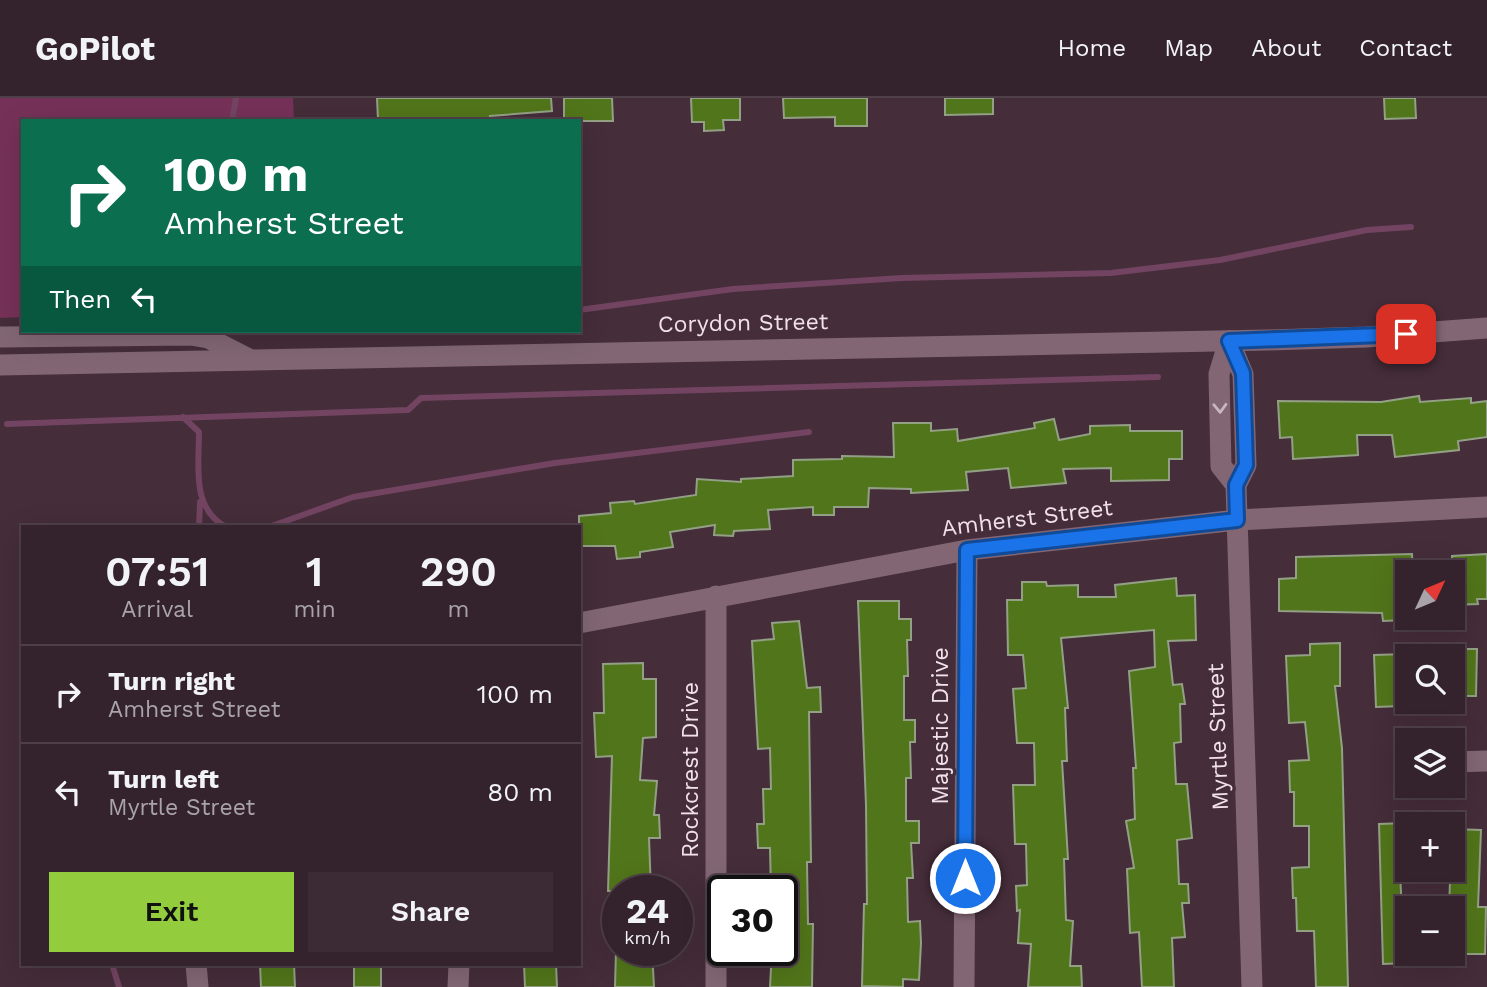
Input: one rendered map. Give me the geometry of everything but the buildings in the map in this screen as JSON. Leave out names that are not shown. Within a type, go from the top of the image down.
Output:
[{"type":"street","name":"Corydon Street","points":[[0,365],[1366,338],[1487,328]]},
{"type":"street","points":[[0,337],[191,335],[208,338],[251,360]]},
{"type":"street","name":"Myrtle Street","points":[[1229,341],[1219,374],[1221,466],[1236,485],[1252,987]]},
{"type":"street","name":"Amherst Street","points":[[581,623],[967,550],[1237,520],[1487,507]]},
{"type":"street","name":"Majestic Drive","points":[[964,987],[967,550]]},
{"type":"street","name":"Rockcrest Drive","points":[[716,596],[716,987]]},
{"type":"street","points":[[1465,762],[1487,761]]},
{"type":"street","points":[[196,966],[198,987]]},
{"type":"street","points":[[458,987],[459,966]]},
{"type":"shaded area","points":[[0,98],[293,98],[294,119],[21,119],[21,317],[0,318]]},
{"type":"waterway","points":[[232,119],[236,98]]},
{"type":"waterway","points":[[581,310],[733,289],[902,278],[1111,273],[1220,260],[1367,230],[1411,227]]},
{"type":"waterway","points":[[7,424],[408,410],[421,398],[1158,377]]},
{"type":"waterway","points":[[183,417],[199,432],[198,472],[202,498],[207,509],[223,525]]},
{"type":"waterway","points":[[275,525],[353,497],[555,463],[809,432]]},
{"type":"waterway","points":[[199,525],[200,502]]},
{"type":"waterway","points":[[113,966],[119,987]]},
{"type":"route","points":[[965,878],[967,550],[1237,520],[1236,485],[1246,465],[1243,373],[1229,341],[1366,338],[1406,334]]}]
